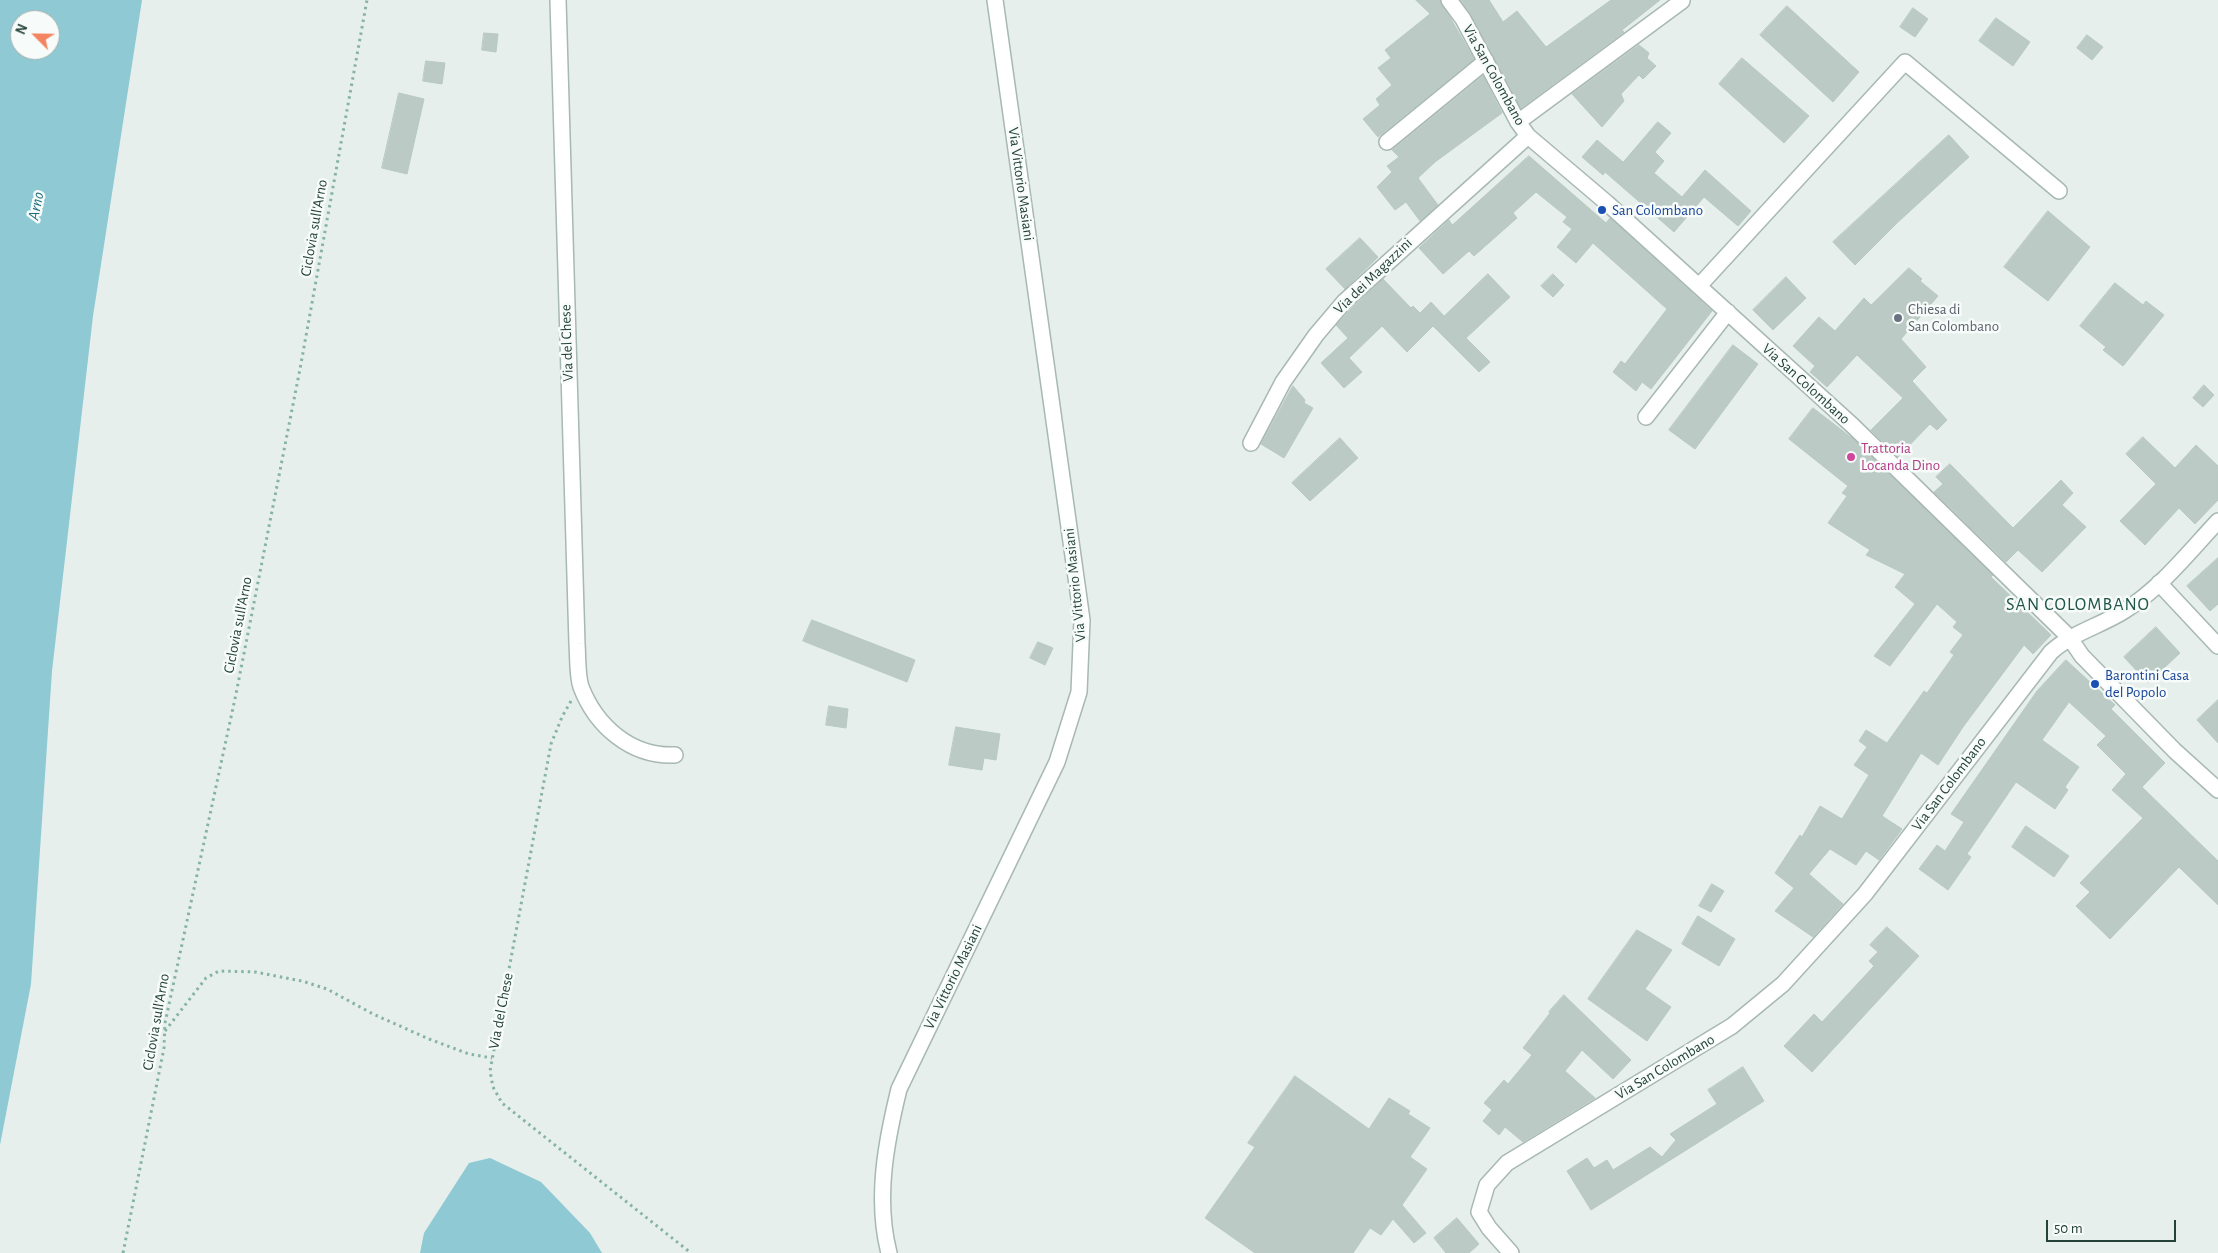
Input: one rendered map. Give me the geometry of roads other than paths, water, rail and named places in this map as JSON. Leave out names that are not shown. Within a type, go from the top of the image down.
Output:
[{"type":"street","name":"Via del Chese","points":[[558,0],[580,685],[609,731],[629,745],[648,752],[661,755],[675,754]]},
{"type":"street","name":"Via Vittorio Masiani","points":[[889,1253],[883,1205],[884,1165],[888,1133],[899,1089],[1057,762],[1079,692],[1082,659],[1082,620],[995,0]]},
{"type":"street","name":"Via San Colombano","points":[[1449,0],[1463,19],[1518,122],[1528,136],[1607,203],[1853,426],[2069,637],[2040,664],[1865,894],[1783,984],[1757,1008],[1732,1026],[1507,1163],[1487,1185],[1478,1212],[1511,1253]]},
{"type":"street","points":[[1518,122],[1682,1]]},
{"type":"street","points":[[1387,142],[1486,61]]},
{"type":"street","points":[[1699,286],[1905,62],[2059,191]]},
{"type":"street","name":"Via dei Magazzini","points":[[1251,443],[1283,382],[1316,335],[1344,302],[1528,136]]},
{"type":"street","points":[[1646,417],[1728,312]]},
{"type":"street","points":[[2218,521],[2159,583],[2125,610],[2101,624],[2069,637],[2088,663],[2218,790]]},
{"type":"street","points":[[2159,583],[2218,646]]},
{"type":"water","name":"Arno","points":[[0,0],[142,0],[93,316],[52,671],[31,984],[0,1145]]},
{"type":"water","points":[[490,1158],[541,1182],[590,1233],[602,1253],[420,1253],[424,1233],[469,1163]]},
{"type":"place","name":"San Colombano","points":[[1602,210]]},
{"type":"place","name":"Chiesa di San Colombano","points":[[1898,318]]},
{"type":"place","name":"Trattoria Locanda Dino","points":[[1851,457]]},
{"type":"place","name":"Barontini Casa del Popolo","points":[[2095,684]]},
{"type":"district","name":"SAN COLOMBANO","points":[[2078,605]]}]
